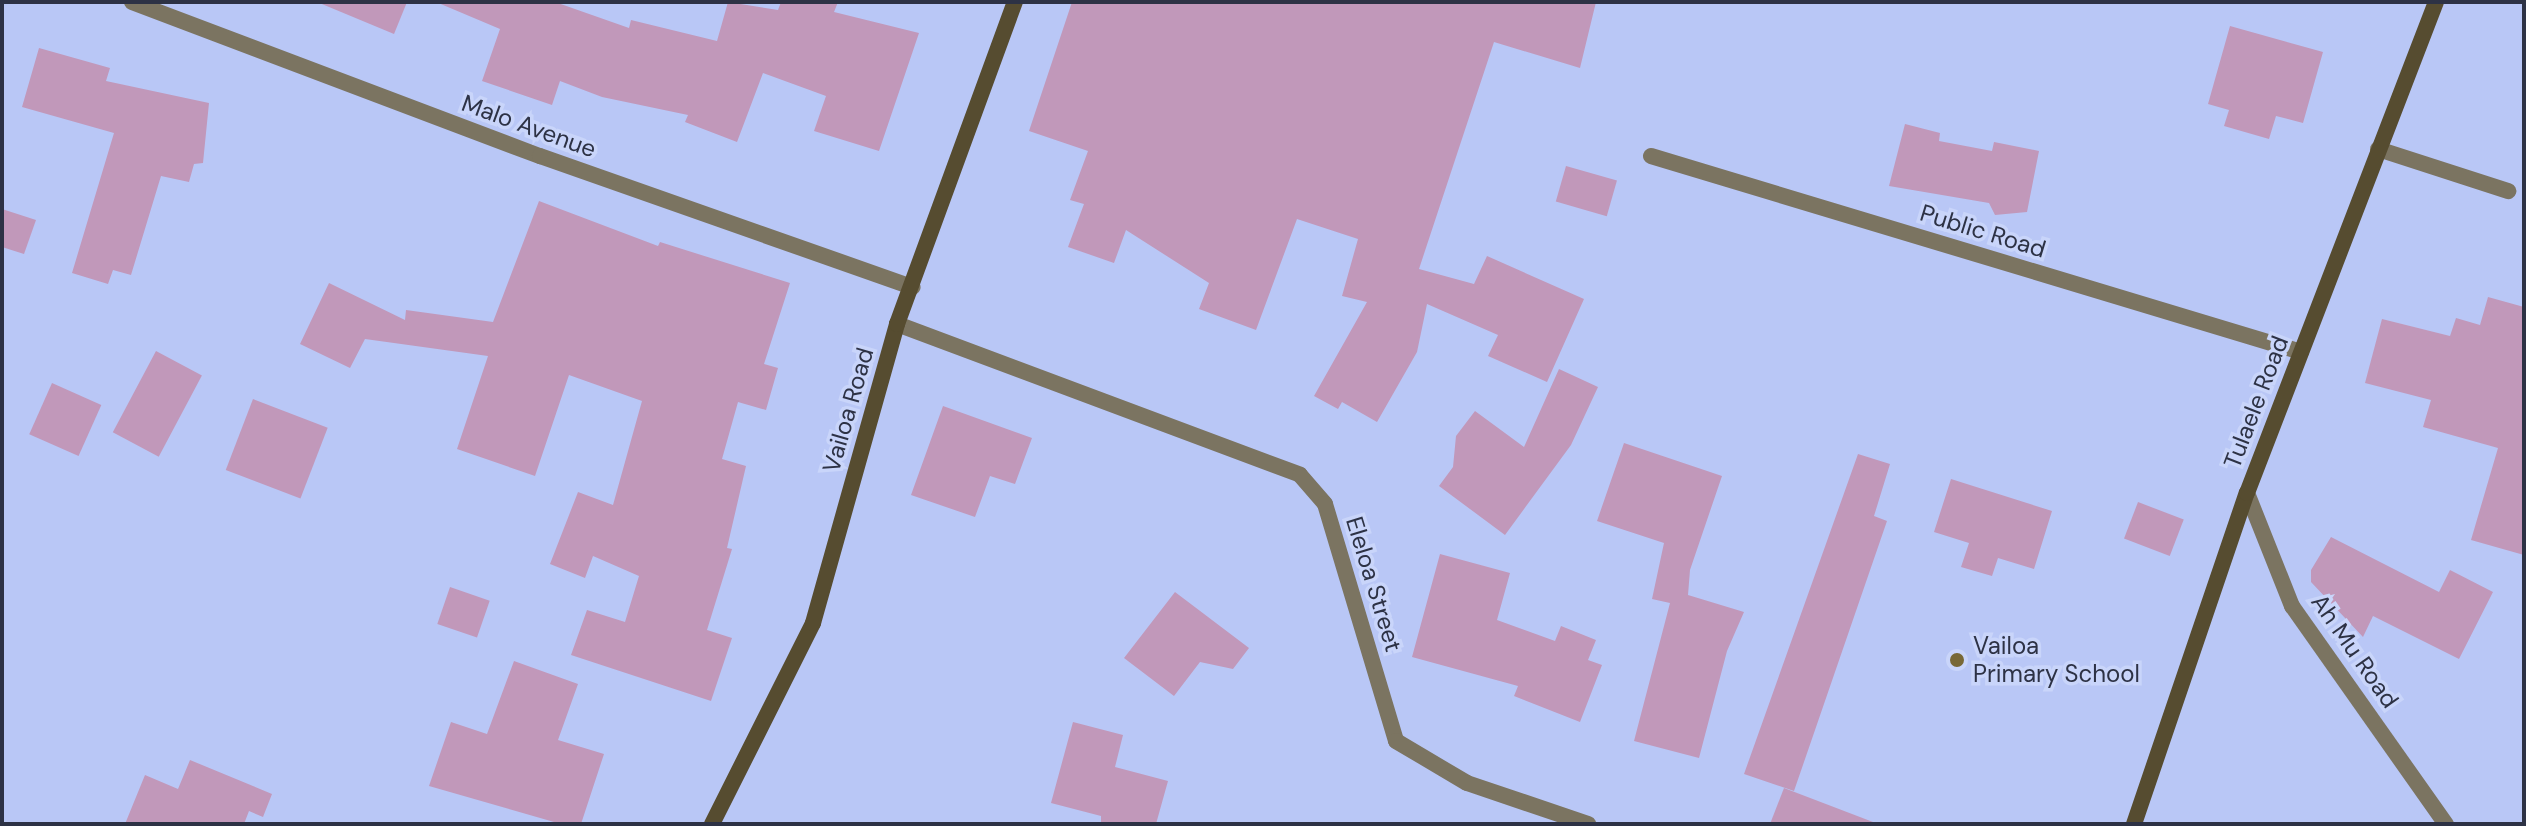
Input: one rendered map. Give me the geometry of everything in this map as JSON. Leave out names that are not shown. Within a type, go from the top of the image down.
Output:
[{"type":"main road","name":"Vailoa Road","points":[[712,824],[813,623],[897,324],[1015,2]]},
{"type":"main road","name":"Tulaele Road","points":[[2134,824],[2247,493],[2436,2]]},
{"type":"street","name":"Malo Avenue","points":[[132,2],[540,156],[913,287]]},
{"type":"street","points":[[2378,149],[2508,191]]},
{"type":"street","name":"Public Road","points":[[1651,156],[2301,352]]},
{"type":"street","name":"Eleloa Street","points":[[897,324],[1300,475],[1325,504],[1396,741],[1467,783],[1588,824]]},
{"type":"street","name":"Ah Mu Road","points":[[2247,493],[2292,606],[2446,824]]},
{"type":"building","points":[[317,2],[407,2],[394,34]]},
{"type":"building","points":[[436,2],[555,2],[629,28],[631,20],[717,41],[728,2],[778,10],[781,2],[838,2],[834,12],[919,33],[879,151],[814,131],[826,96],[763,73],[737,142],[685,122],[688,115],[602,97],[560,81],[552,105],[482,81],[500,29]]},
{"type":"building","points":[[1072,2],[1596,2],[1580,68],[1494,42],[1419,269],[1474,284],[1487,256],[1584,299],[1547,382],[1488,356],[1498,335],[1427,304],[1417,352],[1377,422],[1342,402],[1338,409],[1314,396],[1367,302],[1342,296],[1358,239],[1297,219],[1256,330],[1199,309],[1209,283],[1126,230],[1114,263],[1068,247],[1084,204],[1070,200],[1088,151],[1029,131]]},
{"type":"building","points":[[2230,26],[2323,52],[2303,123],[2276,116],[2269,139],[2224,126],[2229,110],[2208,104]]},
{"type":"building","points":[[39,48],[110,68],[106,81],[209,103],[203,163],[194,164],[189,182],[161,176],[131,275],[113,270],[108,284],[72,273],[114,133],[22,107]]},
{"type":"building","points":[[1905,124],[1940,133],[1939,141],[1992,151],[1994,142],[2039,151],[2027,212],[1995,215],[1989,203],[1889,186]]},
{"type":"building","points":[[1566,166],[1617,181],[1607,216],[1556,202]]},
{"type":"building","points":[[539,201],[658,246],[660,242],[790,283],[764,364],[778,368],[766,410],[738,402],[722,459],[746,466],[727,548],[732,549],[707,630],[732,638],[711,701],[571,655],[587,610],[625,622],[639,576],[593,556],[585,578],[550,564],[578,492],[613,505],[642,401],[569,375],[535,476],[457,449],[488,356],[365,339],[350,368],[300,344],[329,283],[405,320],[406,310],[493,322]]},
{"type":"building","points":[[2,209],[36,220],[24,254],[2,247]]},
{"type":"building","points":[[2488,297],[2524,307],[2524,555],[2471,540],[2498,448],[2423,427],[2431,400],[2365,383],[2382,319],[2450,336],[2456,318],[2480,325]]},
{"type":"building","points":[[156,351],[202,375],[159,457],[113,432]]},
{"type":"building","points":[[1559,369],[1598,387],[1571,445],[1505,535],[1439,486],[1453,467],[1456,436],[1475,411],[1524,447]]},
{"type":"building","points":[[52,383],[101,405],[79,456],[29,434]]},
{"type":"building","points":[[253,399],[328,428],[300,499],[226,470]]},
{"type":"building","points":[[943,406],[1032,438],[1015,484],[990,476],[975,517],[911,495]]},
{"type":"building","points":[[1624,443],[1722,476],[1690,570],[1688,595],[1744,612],[1727,651],[1699,758],[1634,741],[1670,603],[1652,599],[1664,543],[1597,521]]},
{"type":"building","points":[[1858,454],[1890,464],[1874,516],[1887,521],[1794,791],[1744,774]]},
{"type":"building","points":[[1951,479],[2052,511],[2034,569],[1998,558],[1992,576],[1961,567],[1969,543],[1934,532]]},
{"type":"building","points":[[2138,502],[2184,520],[2170,556],[2124,538]]},
{"type":"building","points":[[2331,537],[2439,592],[2450,570],[2493,592],[2459,659],[2373,616],[2363,637],[2311,582],[2311,570]]},
{"type":"building","points":[[1440,554],[1510,573],[1497,620],[1555,641],[1561,626],[1596,640],[1588,660],[1602,665],[1580,722],[1514,696],[1518,686],[1412,657]]},
{"type":"building","points":[[450,587],[490,601],[477,638],[437,624]]},
{"type":"building","points":[[1175,592],[1249,648],[1233,669],[1200,662],[1174,696],[1124,658]]},
{"type":"building","points":[[514,661],[578,684],[558,740],[604,754],[581,824],[561,824],[429,786],[451,722],[487,734]]},
{"type":"building","points":[[1073,722],[1123,735],[1115,767],[1168,781],[1156,824],[1101,824],[1101,816],[1051,803]]},
{"type":"building","points":[[190,760],[272,794],[263,817],[249,811],[244,824],[125,824],[145,775],[178,789]]},
{"type":"building","points":[[1784,788],[1873,822],[1770,824]]},
{"type":"place","name":"Vailoa Primary School","points":[[1957,660]]}]
